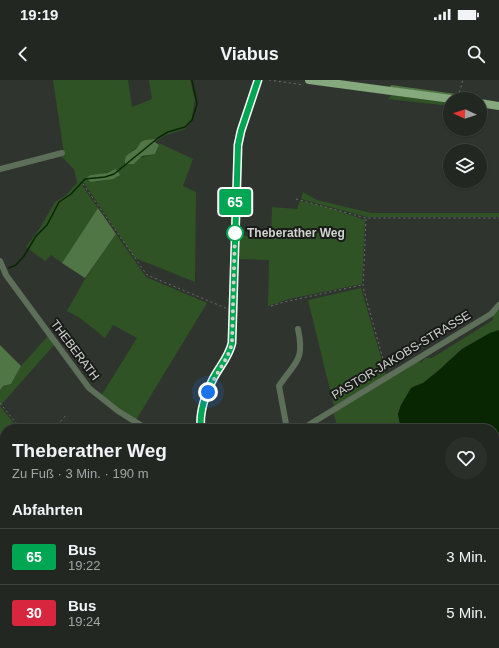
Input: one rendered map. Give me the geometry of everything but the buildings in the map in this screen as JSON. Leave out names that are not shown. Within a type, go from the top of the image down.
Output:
[{"type":"main road","points":[[309,80],[443,98]]},
{"type":"main road","points":[[487,104],[499,106]]},
{"type":"street","points":[[201,424],[200,419],[211,383],[231,347],[238,145],[241,131],[258,80]]},
{"type":"street","points":[[0,170],[62,153]]},
{"type":"street","name":"THEBERATH","points":[[1,264],[11,282],[89,388],[118,411],[138,424]]},
{"type":"street","name":"PASTOR-JAKOBS-STRASSE","points":[[311,424],[491,314],[499,305]]},
{"type":"street","points":[[286,424],[279,386],[295,365],[300,354],[301,346],[298,329]]},
{"type":"path","points":[[459,92],[463,80]]},
{"type":"path","points":[[83,184],[147,275],[226,309],[233,309]]},
{"type":"path","points":[[296,199],[366,218],[499,218]]},
{"type":"path","points":[[366,218],[363,285],[388,376]]},
{"type":"path","points":[[271,306],[363,285]]},
{"type":"path","points":[[0,403],[17,424]]},
{"type":"path","points":[[58,424],[67,414]]},
{"type":"shaded area","points":[[53,80],[128,80],[132,107],[152,99],[149,80],[190,80],[195,100],[191,122],[185,129],[166,135],[155,142],[155,139],[150,139],[127,155],[134,164],[140,158],[156,153],[159,143],[193,159],[183,186],[196,192],[195,282],[135,258],[84,183],[82,185],[98,208],[62,263],[51,255],[45,261],[26,247],[40,228],[55,202],[66,195],[77,183],[74,169],[61,156],[64,154]],"holes":[[[111,171],[106,180],[95,182],[91,175]]]},
{"type":"shaded area","points":[[391,85],[443,92],[443,95],[390,87]]},
{"type":"shaded area","points":[[392,95],[443,102],[443,105],[388,99]]},
{"type":"shaded area","points":[[155,139],[155,142],[159,145],[155,154],[142,156],[134,164],[125,164],[127,155],[136,149],[141,142]]},
{"type":"shaded area","points":[[116,169],[120,175],[113,179],[91,182],[86,178],[91,175],[107,173]]},
{"type":"shaded area","points":[[303,192],[317,200],[371,213],[499,213],[499,217],[367,217],[301,199]]},
{"type":"shaded area","points":[[300,201],[330,208],[365,220],[362,284],[289,299],[268,306],[269,260],[236,259],[236,236],[271,236],[272,207],[297,209]]},
{"type":"shaded area","points":[[98,208],[116,234],[85,278],[62,263]]},
{"type":"shaded area","points":[[116,234],[146,277],[207,303],[136,420],[101,396],[137,338],[113,325],[105,338],[80,318],[67,311],[85,279]]},
{"type":"shaded area","points":[[361,288],[386,375],[334,406],[308,300]]},
{"type":"shaded area","points":[[499,310],[499,330],[490,333],[462,349],[423,383],[414,386],[401,405],[398,414],[400,424],[337,424],[333,411],[420,358],[421,363],[425,358],[432,358],[493,320],[493,315]]},
{"type":"shaded area","points":[[499,330],[499,424],[400,424],[398,414],[401,405],[411,388],[423,383],[462,349],[490,333]]},
{"type":"shaded area","points":[[48,336],[54,345],[0,406],[0,390],[3,386],[11,384],[21,366]]},
{"type":"shaded area","points":[[0,345],[21,366],[11,384],[3,386],[0,390]]},
{"type":"shaded area","points":[[0,406],[14,424],[0,424]]},
{"type":"waterway","points":[[9,268],[16,265],[24,256],[36,236],[47,225],[59,202],[71,194],[85,179],[105,177],[114,174],[158,138],[168,132],[185,127],[192,120],[197,104],[192,80]]},
{"type":"bus line","name":"65","points":[[201,424],[200,419],[211,383],[226,359],[232,343],[238,145],[241,131],[258,80]]},
{"type":"place","name":"Theberather Weg","points":[[235,233]]},
{"type":"route","points":[[208,392],[213,379],[228,355],[232,343],[235,233]]}]
